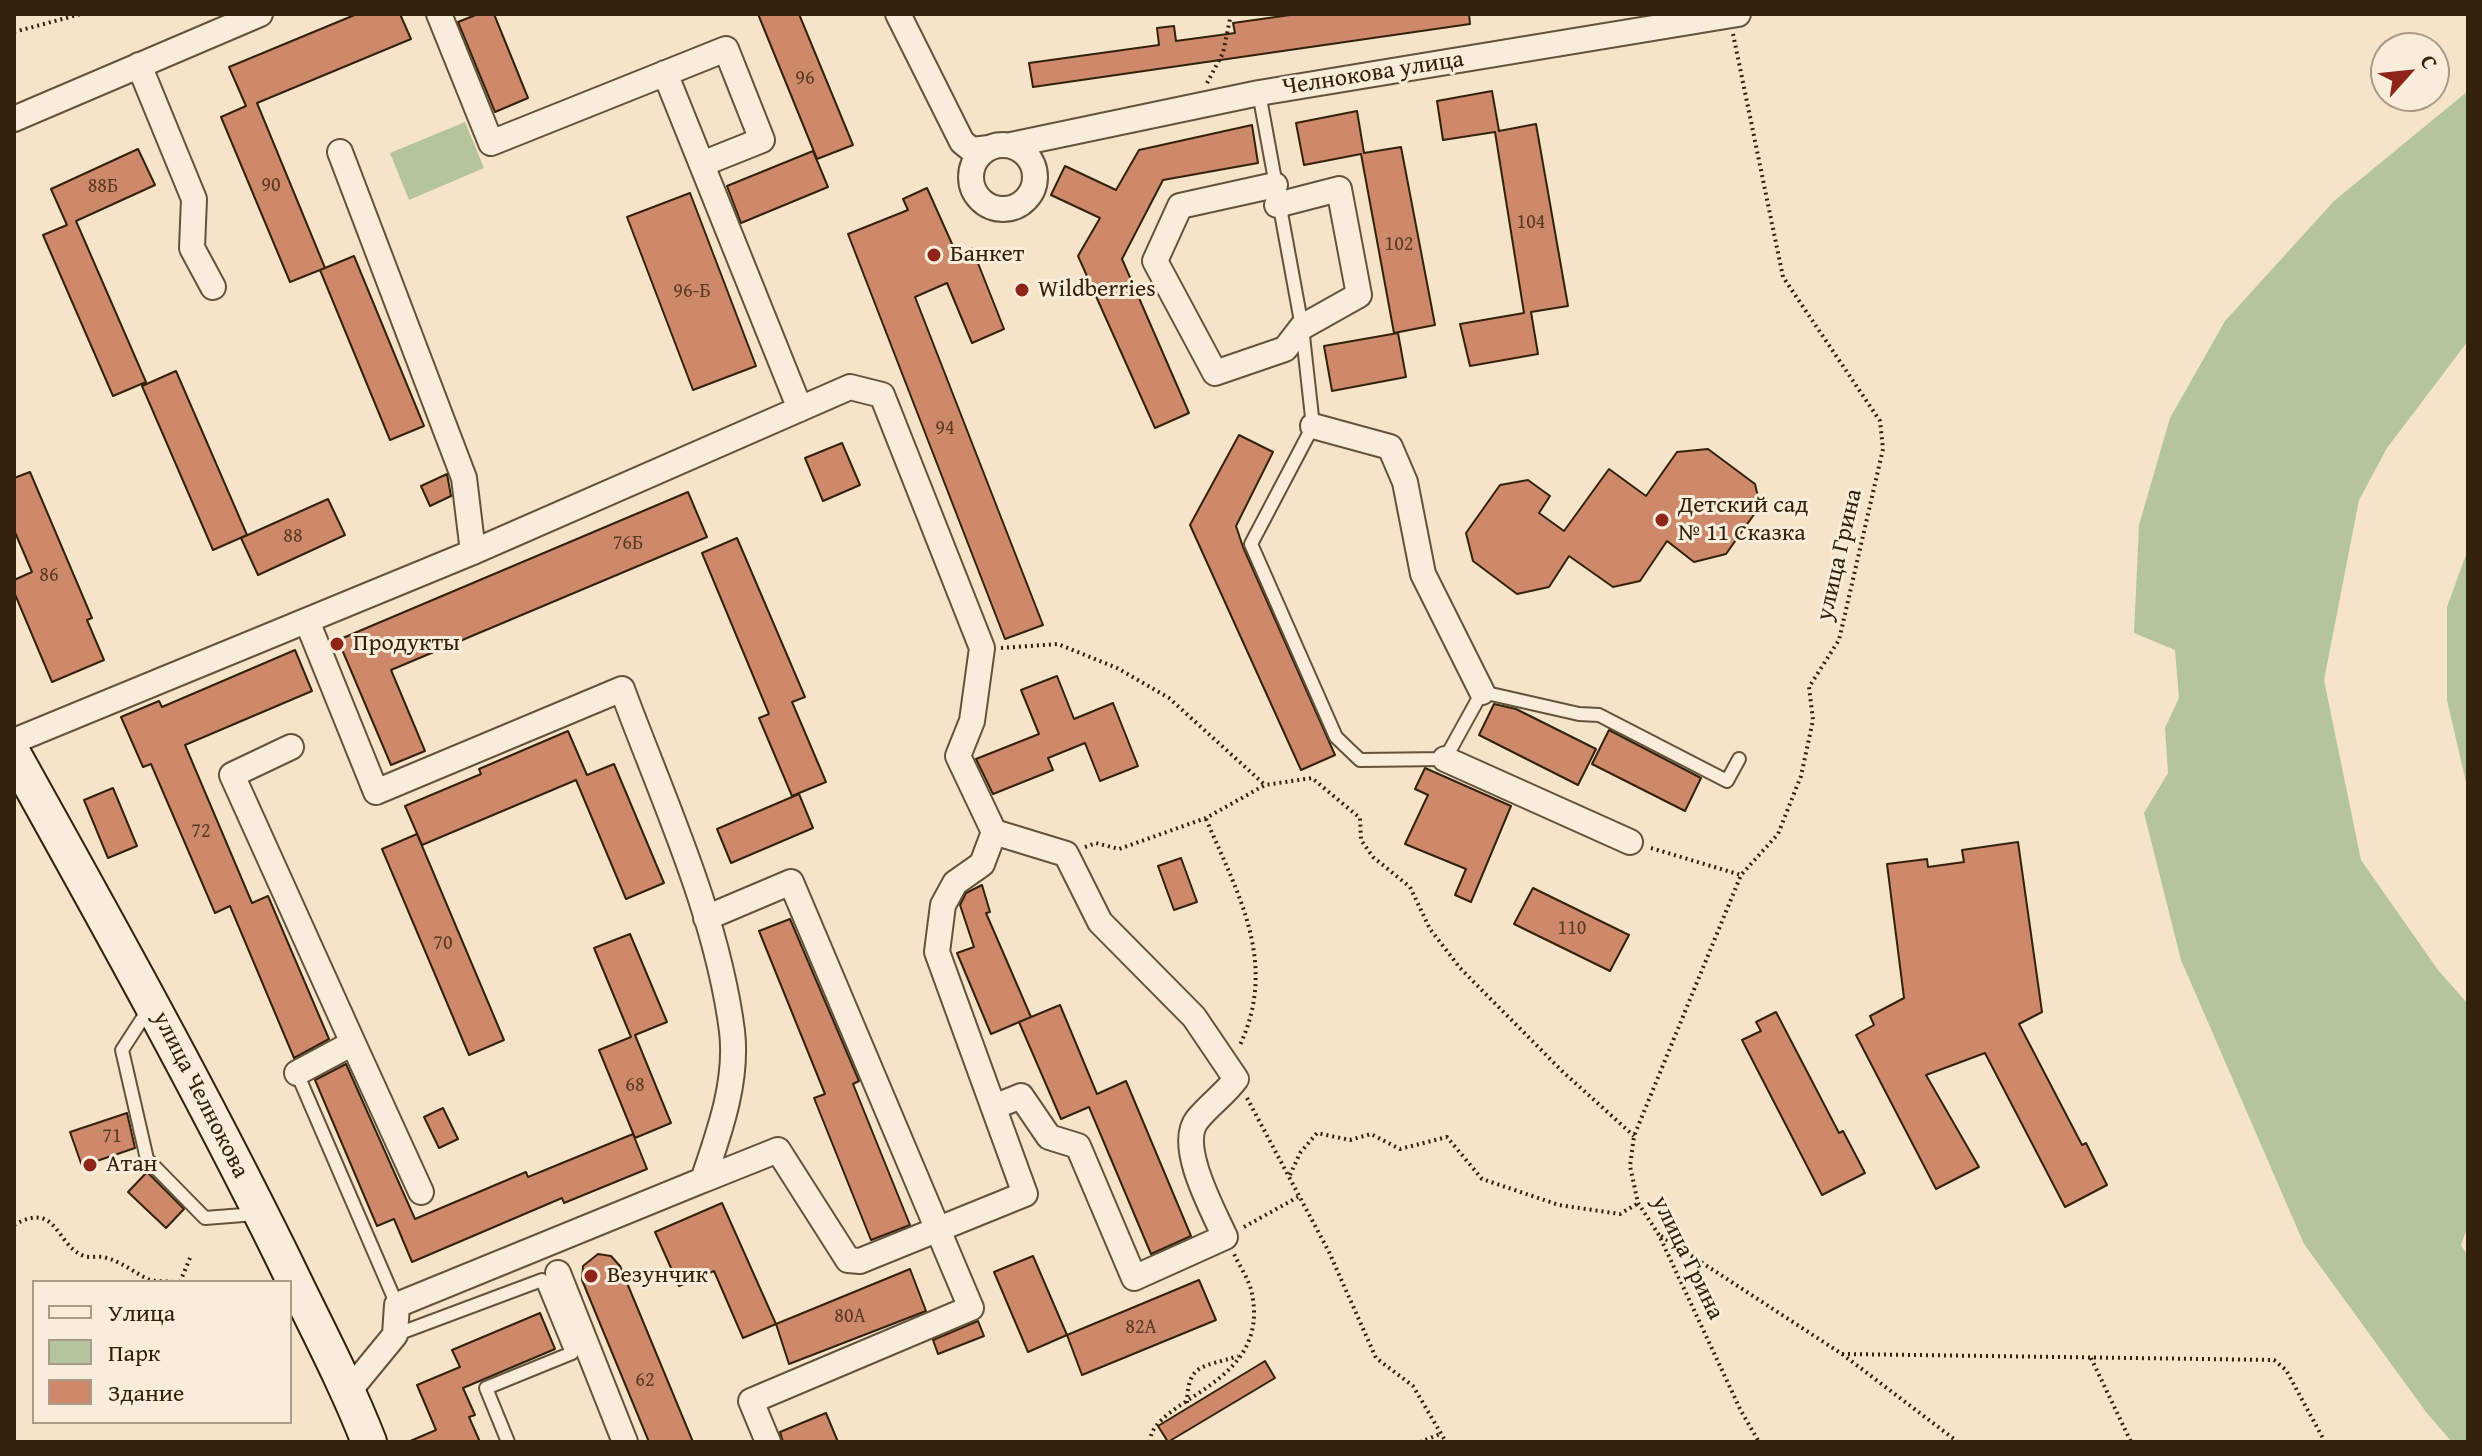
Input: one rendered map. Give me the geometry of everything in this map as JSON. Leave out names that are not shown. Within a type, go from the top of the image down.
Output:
[{"type":"main road","name":"улица Челнокова","points":[[14,755],[152,1004],[261,1213],[349,1391],[369,1442]]},
{"type":"street","points":[[14,119],[260,14]]},
{"type":"street","points":[[439,14],[491,143],[726,49],[762,140],[702,164]]},
{"type":"street","name":"Челнокова улица","points":[[898,14],[962,142],[972,150],[1259,93],[1733,15]]},
{"type":"street","points":[[139,65],[194,199],[192,248],[213,287]]},
{"type":"street","points":[[665,73],[800,409]]},
{"type":"street","points":[[340,152],[464,478],[473,552]]},
{"type":"street","points":[[1339,189],[1359,295],[1302,327],[1285,349],[1215,373],[1155,261],[1180,206],[1276,195],[1339,189]]},
{"type":"street","points":[[14,741],[473,552],[850,387],[882,395],[982,648],[972,721],[958,756],[994,832],[982,864],[955,883],[943,905],[937,952],[1025,1194],[874,1257],[848,1260],[778,1150],[397,1305],[395,1335],[349,1391]]},
{"type":"street","points":[[1313,426],[1390,447],[1405,482],[1423,574],[1482,692]]},
{"type":"street","points":[[307,621],[376,792],[622,689],[706,918],[732,1033],[726,1111],[703,1180]]},
{"type":"street","points":[[291,747],[232,775],[421,1192]]},
{"type":"street","points":[[1445,759],[1630,842]]},
{"type":"street","points":[[994,832],[1066,854],[1100,922],[1194,1017],[1236,1079],[1196,1121],[1188,1142],[1206,1197],[1225,1237],[1134,1278],[1078,1146],[1049,1137],[1021,1096],[994,1107]]},
{"type":"street","points":[[706,918],[791,882],[971,1308],[751,1401],[768,1442]]},
{"type":"street","points":[[297,1073],[353,1043]]},
{"type":"street","points":[[550,1276],[625,1442]]},
{"type":"lane","points":[[1259,93],[1302,327],[1313,426],[1251,544],[1336,737],[1360,760],[1445,759],[1482,692],[1579,714],[1599,715],[1727,781],[1739,759]]},
{"type":"lane","points":[[152,1004],[122,1050],[147,1159],[205,1218],[261,1213]]},
{"type":"lane","points":[[297,1073],[397,1305]]},
{"type":"lane","points":[[508,1442],[486,1388],[572,1353],[550,1276],[547,1246]]},
{"type":"lane","points":[[395,1335],[550,1276]]},
{"type":"path","points":[[14,32],[81,14]]},
{"type":"path","points":[[1194,105],[1223,53],[1231,14]]},
{"type":"path","name":"улица Грина","points":[[1733,15],[1783,277],[1880,421],[1883,449],[1839,640],[1809,687],[1813,720],[1801,776],[1778,834],[1741,875],[1634,1136],[1630,1166],[1638,1203],[1659,1235],[1741,1411],[1759,1442]]},
{"type":"path","points":[[982,648],[1058,644],[1117,668],[1169,698],[1265,785]]},
{"type":"path","points":[[1066,854],[1096,843],[1119,849],[1206,818],[1265,785],[1312,778],[1360,818],[1361,840],[1367,849],[1410,887],[1430,929],[1460,968],[1562,1071],[1634,1136]]},
{"type":"path","points":[[1206,818],[1235,887],[1258,958],[1253,1017],[1235,1055],[1236,1079],[1329,1252],[1376,1358],[1413,1386],[1446,1442]]},
{"type":"path","points":[[1630,842],[1741,875]]},
{"type":"path","points":[[1290,1175],[1300,1153],[1317,1133],[1350,1140],[1371,1134],[1400,1149],[1447,1137],[1482,1179],[1495,1184],[1559,1205],[1620,1214],[1638,1203]]},
{"type":"path","points":[[1150,1442],[1157,1422],[1208,1388],[1242,1354],[1254,1335],[1252,1293],[1225,1237],[1298,1197]]},
{"type":"path","points":[[14,1225],[23,1220],[44,1218],[57,1225],[70,1248],[87,1257],[102,1257],[133,1268],[149,1280]]},
{"type":"path","points":[[1659,1235],[1842,1354],[1958,1442]]},
{"type":"path","points":[[181,1280],[190,1258]]},
{"type":"path","points":[[1187,1403],[1187,1379],[1194,1371],[1242,1354]]},
{"type":"path","points":[[1842,1354],[2274,1360],[2286,1370],[2325,1442]]},
{"type":"path","points":[[2091,1358],[2131,1442]]},
{"type":"path","points":[[1420,1442],[1442,1434]]},
{"type":"green space","points":[[2468,91],[2468,341],[2387,448],[2359,500],[2324,680],[2361,860],[2438,970],[2468,1004],[2468,1226],[2461,1245],[2468,1256],[2468,1442],[2452,1442],[2426,1412],[2304,1244],[2181,960],[2144,813],[2168,773],[2165,728],[2179,698],[2175,650],[2134,633],[2139,525],[2170,418],[2225,321],[2334,201],[2442,112],[2450,112],[2450,106]]},
{"type":"green space","points":[[465,122],[484,168],[409,200],[390,153]]},
{"type":"green space","points":[[2468,549],[2468,791],[2447,700],[2447,607]]},
{"type":"building","points":[[357,14],[400,14],[411,39],[257,103],[325,268],[290,282],[221,117],[246,106],[229,67]]},
{"type":"building","points":[[478,14],[494,14],[528,98],[495,112],[458,22]]},
{"type":"building","points":[[758,14],[799,14],[853,145],[817,159]]},
{"type":"building","points":[[1297,14],[1469,14],[1470,24],[1033,87],[1029,63],[1159,45],[1157,28],[1174,26],[1176,41],[1235,33],[1233,23]]},
{"type":"building","points":[[1492,91],[1499,131],[1536,124],[1568,306],[1531,312],[1538,354],[1470,366],[1460,324],[1524,313],[1495,132],[1443,140],[1437,101]]},
{"type":"building","points":[[1357,111],[1364,153],[1401,147],[1435,325],[1394,333],[1361,154],[1304,165],[1296,123]]},
{"type":"building","points":[[1252,125],[1258,163],[1163,180],[1122,259],[1189,413],[1155,428],[1078,256],[1100,218],[1051,195],[1065,166],[1116,190],[1139,150]]},
{"type":"building","points":[[138,149],[155,185],[76,221],[146,382],[113,396],[43,235],[67,225],[51,189]]},
{"type":"building","points":[[813,151],[828,187],[741,223],[727,186]]},
{"type":"building","points":[[927,188],[957,255],[972,248],[1004,329],[972,343],[947,283],[915,297],[1043,625],[1005,639],[848,234],[908,210],[903,199]]},
{"type":"building","points":[[690,193],[756,366],[693,390],[627,217]]},
{"type":"building","points":[[354,256],[424,426],[390,440],[320,270]]},
{"type":"building","points":[[1398,333],[1406,377],[1332,391],[1324,346]]},
{"type":"building","points":[[176,371],[247,535],[213,550],[142,386]]},
{"type":"building","points":[[1239,435],[1273,452],[1236,526],[1335,755],[1301,770],[1190,525]]},
{"type":"building","points":[[842,443],[860,485],[823,501],[805,458]]},
{"type":"building","name":"Детский сад № 11 Сказка","points":[[1708,449],[1755,484],[1760,506],[1726,554],[1694,562],[1667,541],[1640,581],[1613,587],[1569,556],[1549,587],[1517,594],[1473,561],[1466,533],[1500,485],[1528,480],[1550,496],[1539,513],[1564,531],[1609,469],[1646,496],[1677,452]]},
{"type":"building","points":[[30,472],[92,618],[87,620],[104,660],[52,682],[14,592],[14,580],[32,572],[14,530],[14,478]]},
{"type":"building","points":[[447,474],[451,496],[430,506],[421,486]]},
{"type":"building","points":[[688,492],[707,537],[391,670],[425,751],[391,765],[338,640]]},
{"type":"building","points":[[328,499],[345,535],[258,575],[241,538]]},
{"type":"building","points":[[737,538],[805,697],[792,702],[826,782],[792,796],[759,718],[769,714],[702,553]]},
{"type":"building","points":[[295,650],[312,691],[185,745],[252,903],[268,896],[329,1039],[294,1058],[230,906],[215,913],[151,764],[143,767],[121,717],[159,701],[162,707]]},
{"type":"building","points":[[1057,676],[1074,719],[1113,703],[1138,766],[1100,781],[1085,743],[1048,758],[1053,770],[993,794],[976,759],[1039,734],[1021,690]]},
{"type":"building","points":[[1494,704],[1516,709],[1596,749],[1578,785],[1479,735]]},
{"type":"building","points":[[1609,730],[1701,778],[1685,811],[1592,764]]},
{"type":"building","points":[[568,731],[587,775],[614,764],[664,883],[626,899],[576,780],[422,845],[405,806],[481,774],[479,769]]},
{"type":"building","points":[[1425,768],[1511,806],[1471,902],[1455,895],[1466,869],[1405,844],[1428,795],[1415,789]]},
{"type":"building","points":[[113,788],[137,846],[108,858],[84,800]]},
{"type":"building","points":[[799,794],[813,828],[731,863],[717,829]]},
{"type":"building","points":[[417,834],[504,1040],[469,1055],[382,849]]},
{"type":"building","points":[[2018,842],[2042,1012],[2019,1024],[2082,1145],[2086,1143],[2107,1185],[2065,1207],[1985,1053],[1926,1075],[1979,1167],[1936,1189],[1856,1035],[1874,1025],[1870,1016],[1904,998],[1887,864],[1927,859],[1928,867],[1964,862],[1962,850]]},
{"type":"building","points":[[1181,858],[1197,902],[1174,910],[1158,866]]},
{"type":"building","points":[[982,885],[990,912],[986,913],[1031,1017],[991,1034],[957,953],[974,947],[960,905],[966,893]]},
{"type":"building","points":[[1533,888],[1629,935],[1610,971],[1514,924]]},
{"type":"building","points":[[790,919],[859,1081],[853,1084],[910,1225],[871,1240],[814,1098],[825,1094],[759,931]]},
{"type":"building","points":[[630,934],[667,1022],[635,1035],[671,1123],[635,1138],[599,1050],[631,1037],[594,948]]},
{"type":"building","points":[[1060,1005],[1097,1094],[1126,1081],[1191,1236],[1151,1254],[1089,1107],[1061,1119],[1019,1022]]},
{"type":"building","points":[[1776,1012],[1839,1133],[1843,1131],[1865,1173],[1822,1195],[1742,1040],[1761,1031],[1756,1022]]},
{"type":"building","points":[[346,1064],[415,1219],[526,1172],[528,1177],[633,1134],[647,1169],[564,1203],[562,1198],[412,1262],[394,1219],[377,1226],[315,1080]]},
{"type":"building","points":[[443,1108],[458,1139],[439,1148],[424,1117]]},
{"type":"building","points":[[127,1113],[135,1148],[82,1166],[70,1132]]},
{"type":"building","points":[[147,1172],[184,1209],[166,1228],[128,1192]]},
{"type":"building","points":[[722,1203],[776,1324],[743,1338],[714,1271],[679,1286],[655,1232]]},
{"type":"building","points":[[598,1254],[611,1256],[620,1266],[693,1442],[649,1442],[582,1280],[583,1266]]},
{"type":"building","points":[[1033,1256],[1067,1335],[1028,1352],[994,1272]]},
{"type":"building","points":[[910,1269],[926,1311],[789,1364],[776,1324]]},
{"type":"building","points":[[1199,1280],[1216,1320],[1082,1375],[1067,1335]]},
{"type":"building","points":[[540,1313],[555,1349],[463,1388],[475,1415],[469,1417],[480,1442],[408,1442],[436,1430],[417,1385],[460,1367],[452,1350]]},
{"type":"building","points":[[978,1321],[984,1336],[938,1354],[933,1340]]},
{"type":"building","points":[[1265,1361],[1275,1378],[1168,1442],[1158,1426]]},
{"type":"building","points":[[826,1413],[838,1442],[783,1442],[780,1432]]},
{"type":"place","name":"Банкет","points":[[934,255]]},
{"type":"place","name":"Wildberries","points":[[1022,290]]},
{"type":"place","name":"Детский сад № 11 Сказка","points":[[1662,520]]},
{"type":"place","name":"Продукты","points":[[337,644]]},
{"type":"place","name":"Атан","points":[[90,1165]]},
{"type":"place","name":"Везунчик","points":[[591,1276]]}]
